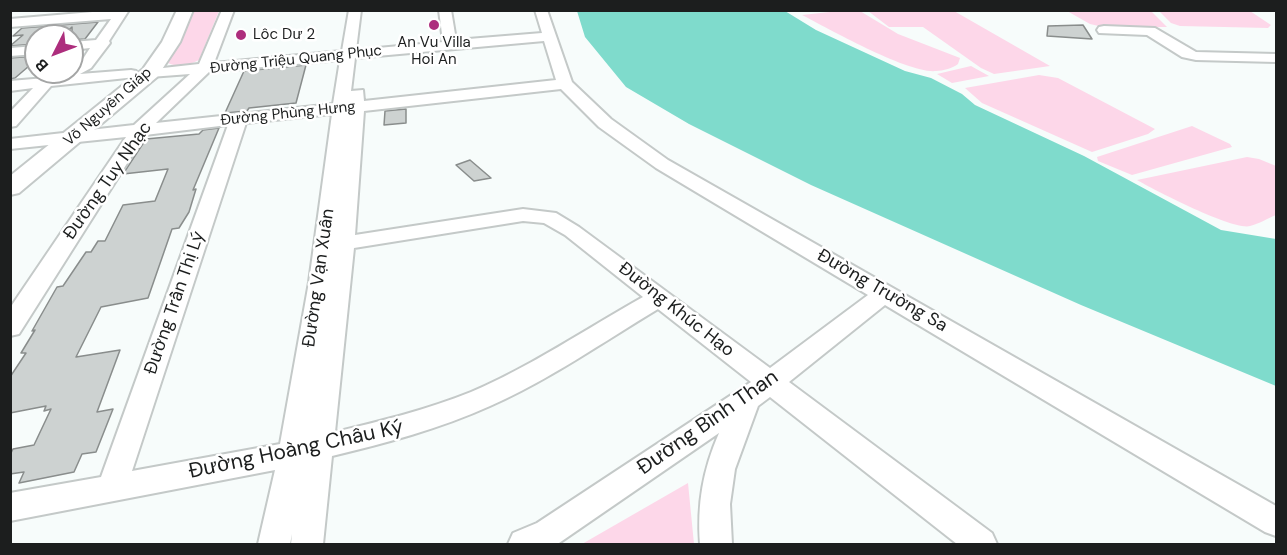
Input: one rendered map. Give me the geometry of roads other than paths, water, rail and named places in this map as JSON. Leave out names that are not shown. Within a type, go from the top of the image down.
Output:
[{"type":"main road","name":"Võ Nguyên Giáp","points":[[10,171],[141,74],[148,51],[168,10]]},
{"type":"main road","name":"Võ Nguyên Giáp","points":[[10,188],[75,137],[141,74],[171,42],[186,10]]},
{"type":"street","name":"Đường Tuy Nhạc","points":[[10,328],[139,130],[204,69],[228,10]]},
{"type":"street","name":"Đường Vạn Xuân","points":[[307,544],[307,452],[334,245],[355,54],[355,10]]},
{"type":"street","name":"Đường Vạn Xuân","points":[[355,54],[367,10]]},
{"type":"street","points":[[445,10],[450,45]]},
{"type":"street","name":"Đường Trường Sa","points":[[541,10],[565,84],[605,123],[662,164],[1276,522]]},
{"type":"street","points":[[10,23],[122,12]]},
{"type":"street","points":[[84,66],[103,43],[122,12]]},
{"type":"street","points":[[1104,30],[1150,30],[1187,54],[1196,56],[1276,58]]},
{"type":"street","name":"Đường Triệu Quang Phục","points":[[84,80],[549,36]]},
{"type":"street","points":[[84,45],[103,43]]},
{"type":"street","name":"Đường Triệu Quang Phục","points":[[10,86],[37,84]]},
{"type":"street","points":[[10,122],[50,84]]},
{"type":"street","name":"Đường Phùng Hưng","points":[[10,144],[565,84]]},
{"type":"street","name":"Đường Trần Thị Lý","points":[[112,487],[239,119]]},
{"type":"street","name":"Đường Khúc Hạo","points":[[334,245],[523,215],[549,217],[572,231],[660,297],[757,391],[981,544]]},
{"type":"street","name":"Đường Bình Than","points":[[524,544],[567,520],[757,391],[886,293]]},
{"type":"street","name":"Đường Hoàng Châu Ký","points":[[10,507],[307,452],[420,423],[481,399],[514,383],[660,297]]},
{"type":"street","points":[[716,544],[712,519],[717,472],[757,391]]},
{"type":"street","name":"Đường Vạn Xuân","points":[[274,544],[307,452]]},
{"type":"place","name":"An Vu Villa Hoi An","points":[[434,25]]},
{"type":"place","name":"Lôc Dư 2","points":[[241,35]]}]
